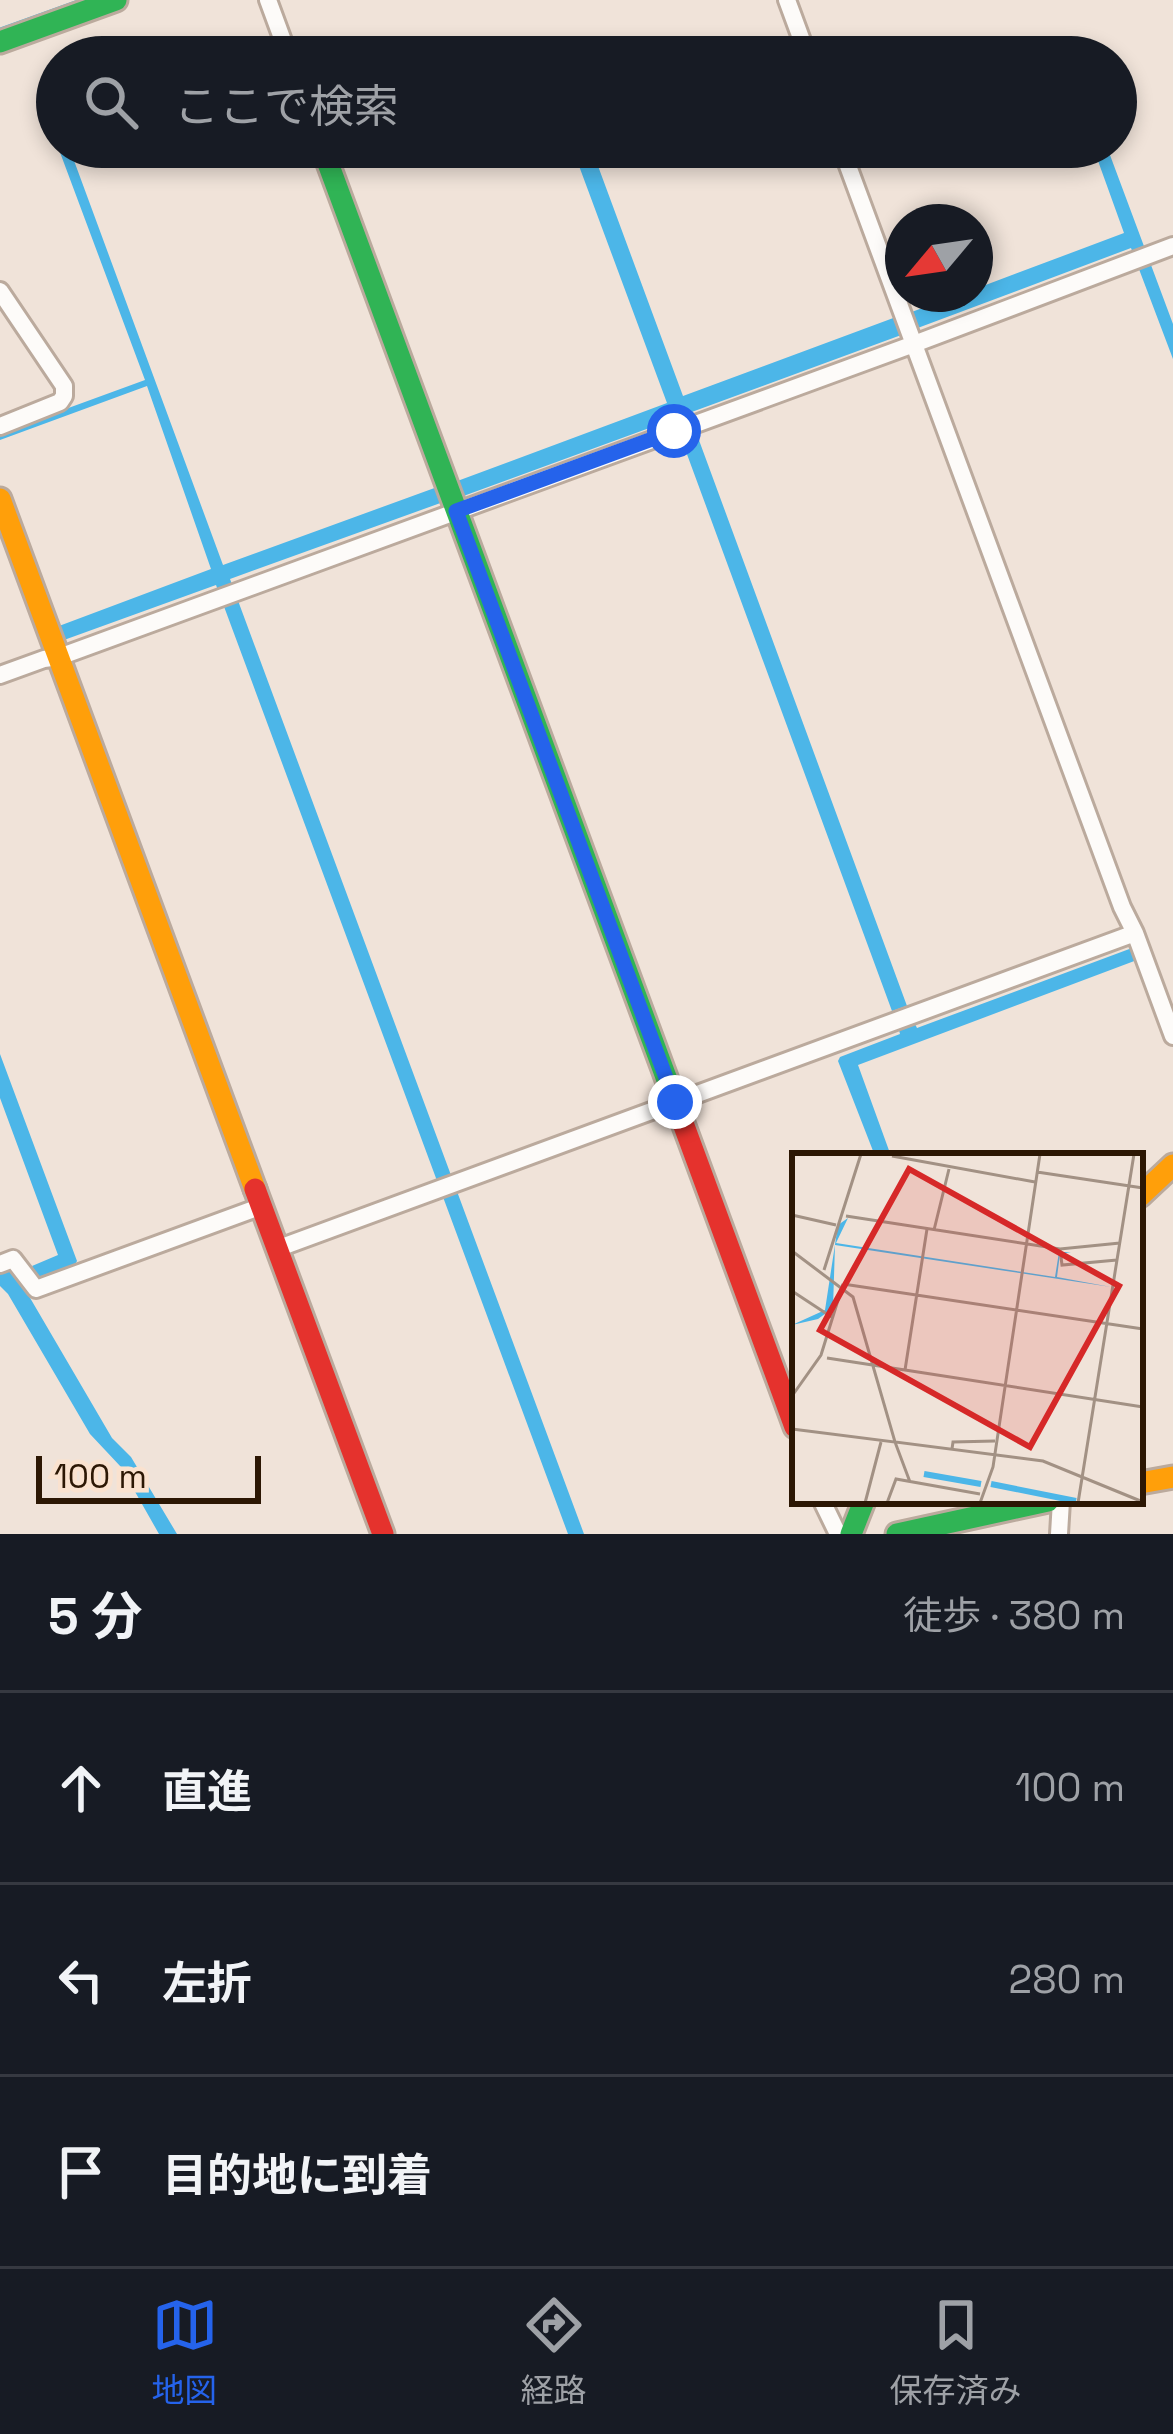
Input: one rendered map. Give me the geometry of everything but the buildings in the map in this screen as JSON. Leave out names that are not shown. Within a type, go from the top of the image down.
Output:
[{"type":"main road","points":[[0,42],[116,0]]},
{"type":"main road","points":[[330,168],[792,1419]]},
{"type":"main road","points":[[0,499],[383,1534]]},
{"type":"main road","points":[[1143,1193],[1173,1165]]},
{"type":"main road","points":[[1143,1482],[1173,1477]]},
{"type":"main road","points":[[851,1534],[863,1504]]},
{"type":"main road","points":[[897,1534],[1034,1504]]},
{"type":"street","points":[[268,0],[281,36]]},
{"type":"street","points":[[787,0],[800,36]]},
{"type":"street","points":[[849,168],[1173,1036]]},
{"type":"street","points":[[0,675],[1173,246]]},
{"type":"street","points":[[0,291],[64,386],[60,402],[0,426]]},
{"type":"street","points":[[279,1249],[1135,933]]},
{"type":"street","points":[[0,1264],[13,1258],[36,1289],[262,1206]]},
{"type":"street","points":[[823,1504],[838,1534]]},
{"type":"street","points":[[1059,1534],[1061,1504]]},
{"type":"water","points":[[66,168],[77,168],[223,565],[440,486],[446,501],[230,579],[584,1534],[568,1534],[216,585],[64,640],[59,626],[211,569],[147,386],[0,440],[0,433],[145,380]]},
{"type":"water","points":[[580,168],[599,168],[683,396],[896,317],[904,334],[689,413],[907,1006],[892,1011],[674,419],[458,498],[452,483],[667,403]]},
{"type":"water","points":[[1101,168],[1115,168],[1173,324],[1173,359],[1131,248],[993,300],[993,282],[1124,233]]},
{"type":"water","points":[[912,312],[960,312],[915,329]]},
{"type":"water","points":[[1132,948],[1137,960],[858,1065],[890,1153],[874,1153],[838,1061],[900,1034],[898,1026],[913,1020],[917,1028]]},
{"type":"water","points":[[0,1054],[77,1261],[73,1268],[40,1281],[32,1266],[58,1255],[0,1098]]},
{"type":"water","points":[[0,1271],[13,1271],[19,1279],[112,1438],[131,1457],[177,1534],[159,1534],[121,1467],[90,1434],[0,1286]]},
{"type":"waterway","points":[[0,30],[83,0]]},
{"type":"traffic: fast","points":[[0,42],[116,0]]},
{"type":"traffic: fast","points":[[330,168],[680,1115]]},
{"type":"traffic: fast","points":[[851,1534],[863,1504]]},
{"type":"traffic: fast","points":[[897,1534],[1034,1504]]},
{"type":"traffic: slow","points":[[0,499],[255,1189]]},
{"type":"traffic: slow","points":[[1143,1193],[1173,1165]]},
{"type":"traffic: slow","points":[[1143,1482],[1173,1477]]},
{"type":"traffic: jam","points":[[680,1115],[792,1419]]},
{"type":"traffic: jam","points":[[255,1189],[383,1534]]},
{"type":"route","points":[[674,431],[456,511],[675,1102]]}]
